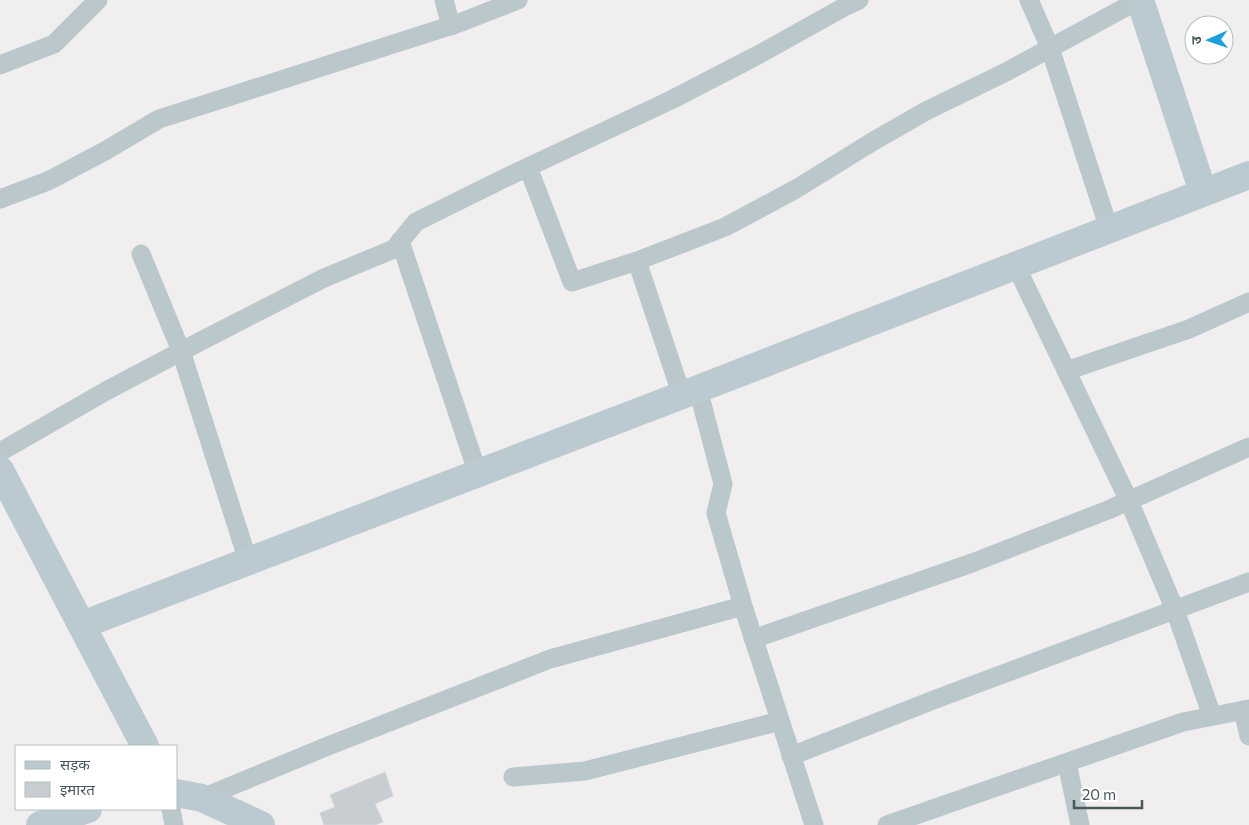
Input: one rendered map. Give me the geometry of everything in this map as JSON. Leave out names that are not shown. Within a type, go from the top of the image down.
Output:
[{"type":"street","points":[[0,65],[54,44],[98,0]]},
{"type":"street","points":[[444,0],[451,26]]},
{"type":"street","points":[[0,199],[48,181],[105,152],[159,119],[451,26],[518,0]]},
{"type":"street","points":[[0,452],[106,391],[181,351],[324,278],[394,249],[416,222],[680,95],[859,0]]},
{"type":"street","points":[[1029,0],[1050,48],[1109,229]]},
{"type":"street","points":[[528,167],[572,282],[637,261],[725,227],[796,189],[926,111],[1006,72],[1140,0],[1203,192]]},
{"type":"street","points":[[82,625],[478,474],[1249,175]]},
{"type":"street","points":[[400,241],[478,474]]},
{"type":"street","points":[[142,254],[181,351],[248,561]]},
{"type":"street","points":[[637,261],[690,392],[723,484],[716,513],[753,639],[814,825]]},
{"type":"street","points":[[1016,266],[1129,501],[1175,610],[1212,716]]},
{"type":"street","points":[[1066,371],[1189,329],[1249,302]]},
{"type":"street","points":[[753,639],[972,563],[1129,501],[1249,447]]},
{"type":"street","points":[[0,470],[144,745]]},
{"type":"street","points":[[791,756],[936,699],[1249,582]]},
{"type":"street","points":[[202,798],[550,658],[743,606]]},
{"type":"street","points":[[887,825],[1183,722],[1246,709],[1249,736]]},
{"type":"street","points":[[513,777],[584,771],[780,721]]},
{"type":"street","points":[[1067,763],[1080,825]]},
{"type":"street","points":[[178,793],[202,798],[261,825]]},
{"type":"street","points":[[40,825],[85,810]]},
{"type":"street","points":[[171,810],[174,825]]},
{"type":"building","points":[[385,772],[393,796],[375,804],[383,822],[375,825],[324,825],[320,813],[335,807],[330,795]]}]
